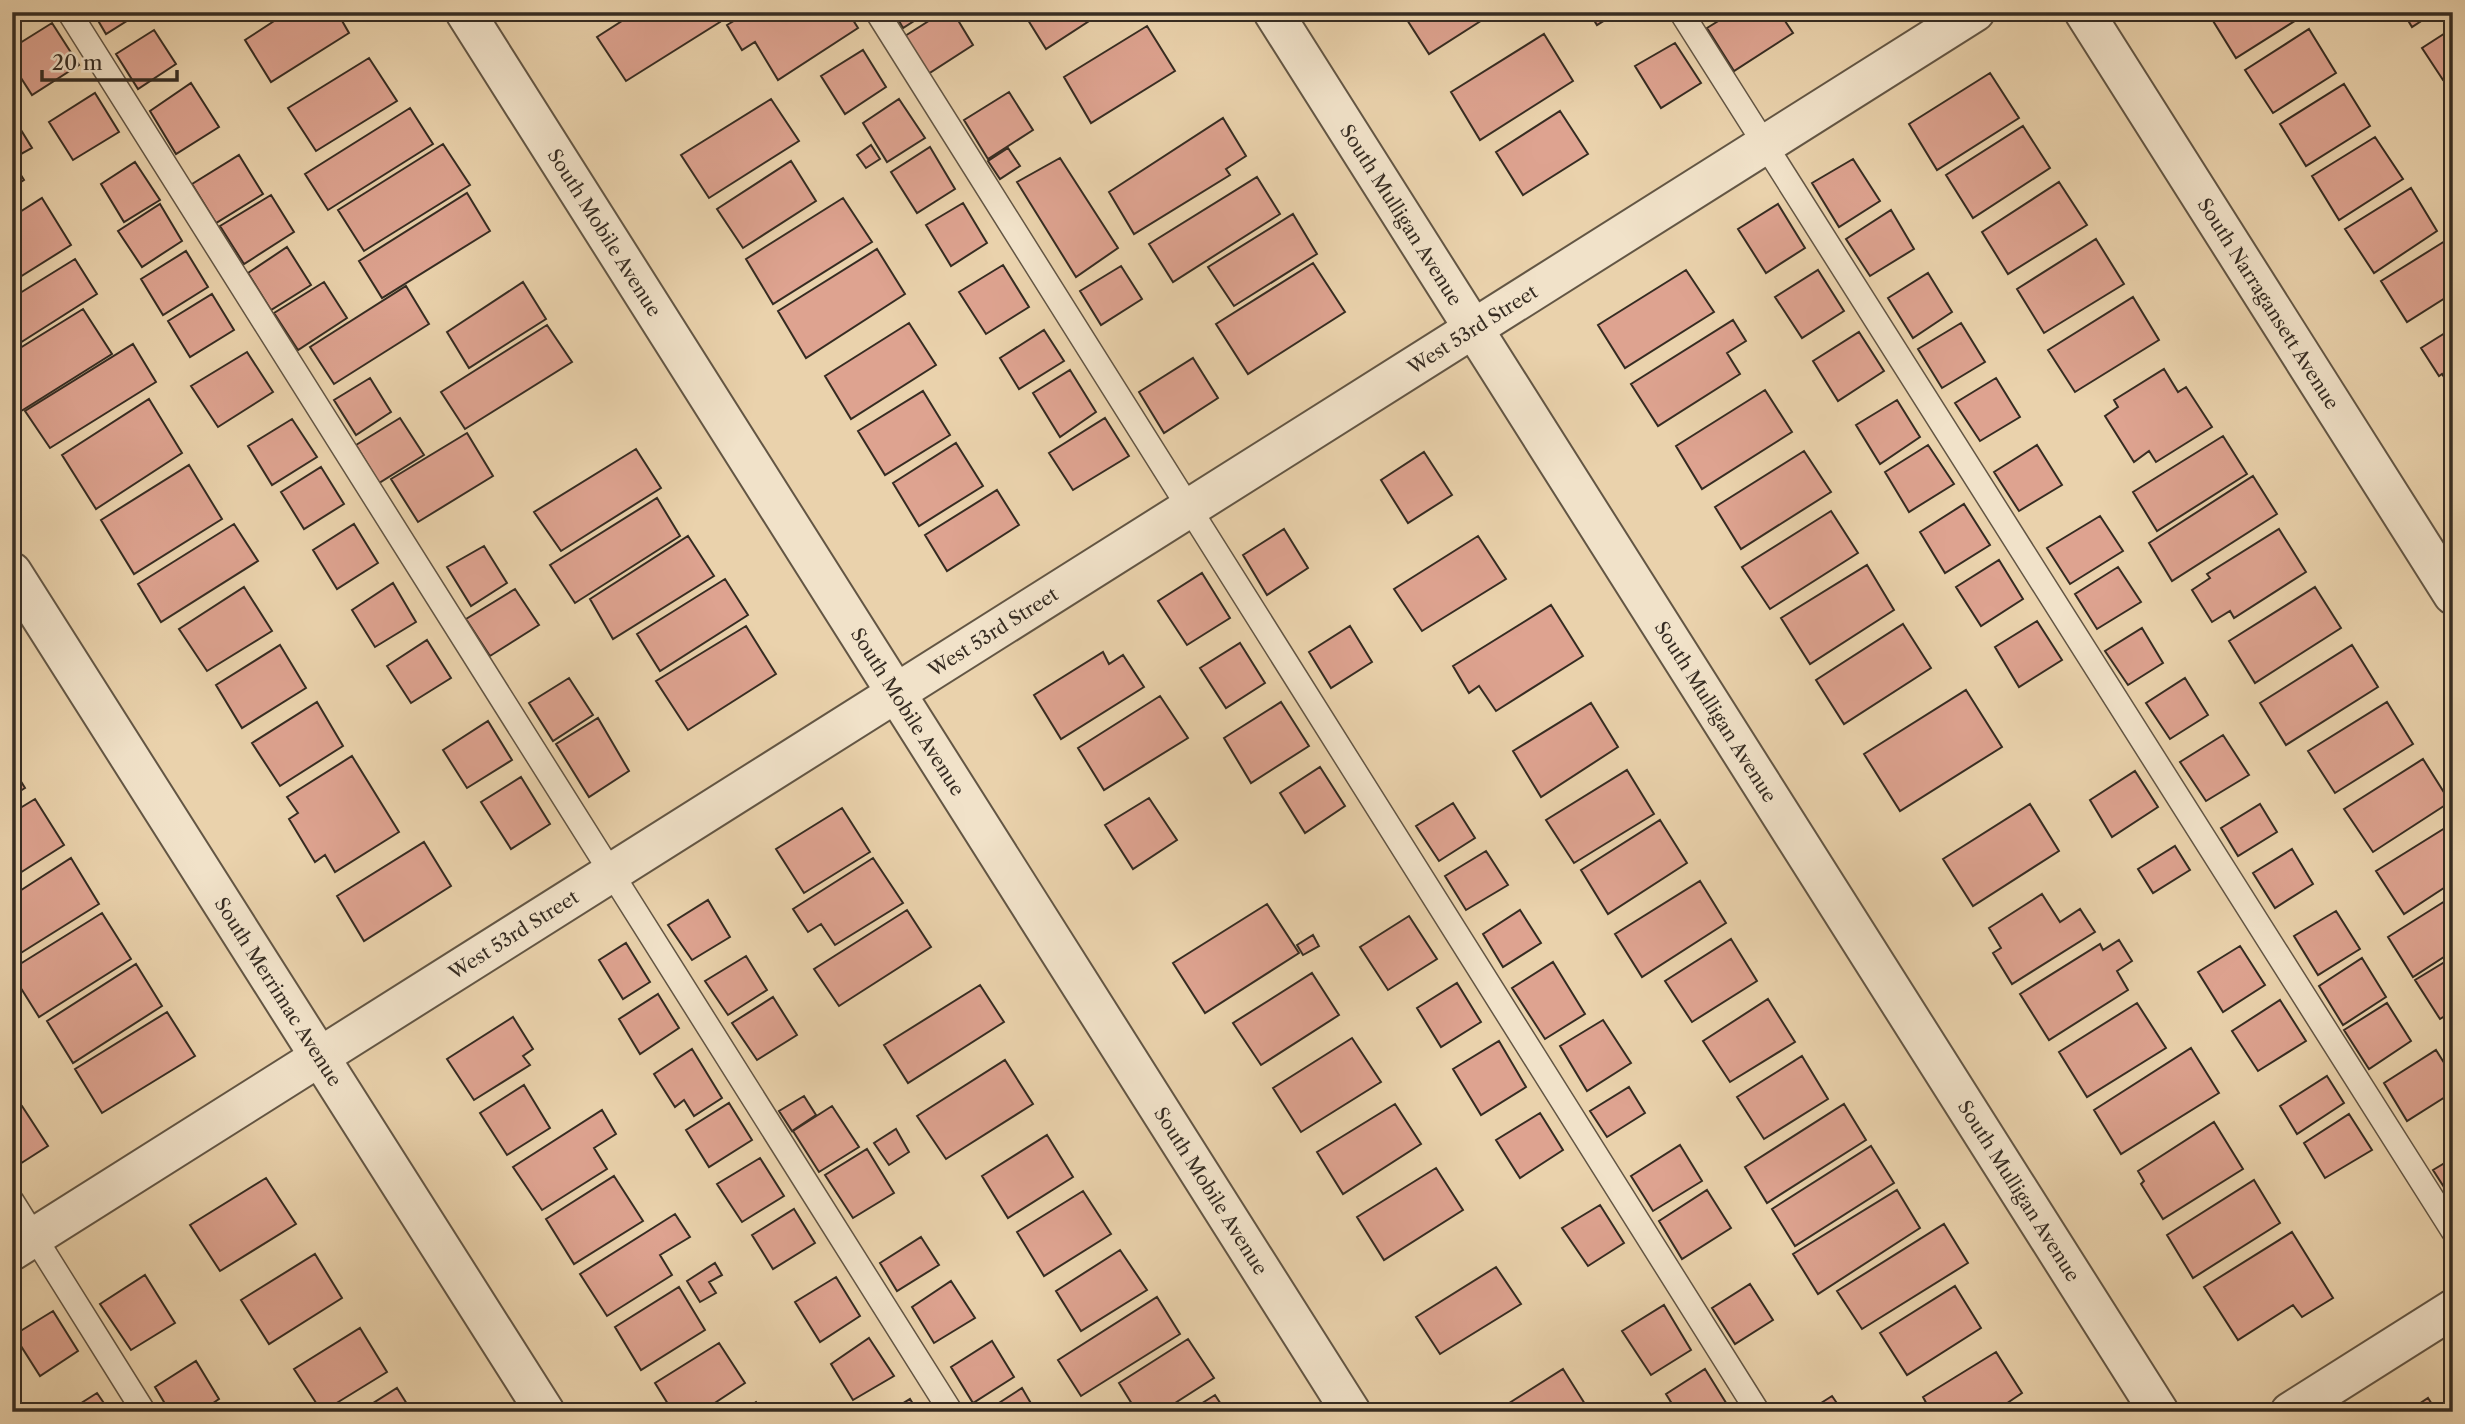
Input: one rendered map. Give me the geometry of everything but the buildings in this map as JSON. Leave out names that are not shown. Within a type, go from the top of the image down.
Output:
[{"type":"street","name":"South Mobile Avenue","points":[[465,12],[1351,1412]]},
{"type":"street","name":"South Mulligan Avenue","points":[[1273,12],[2159,1412]]},
{"type":"street","name":"West 53rd Street","points":[[23,1244],[1975,12]]},
{"type":"street","name":"South Narragansett Avenue","points":[[2084,12],[2453,594]]},
{"type":"street","name":"South Merrimac Avenue","points":[[12,572],[545,1412]]},
{"type":"street","points":[[2290,1412],[2453,1309]]},
{"type":"lane","points":[[69,12],[951,1412]]},
{"type":"lane","points":[[877,12],[1758,1412]]},
{"type":"lane","points":[[1681,12],[2453,1231]]},
{"type":"lane","points":[[12,1201],[23,1244],[144,1412]]}]
